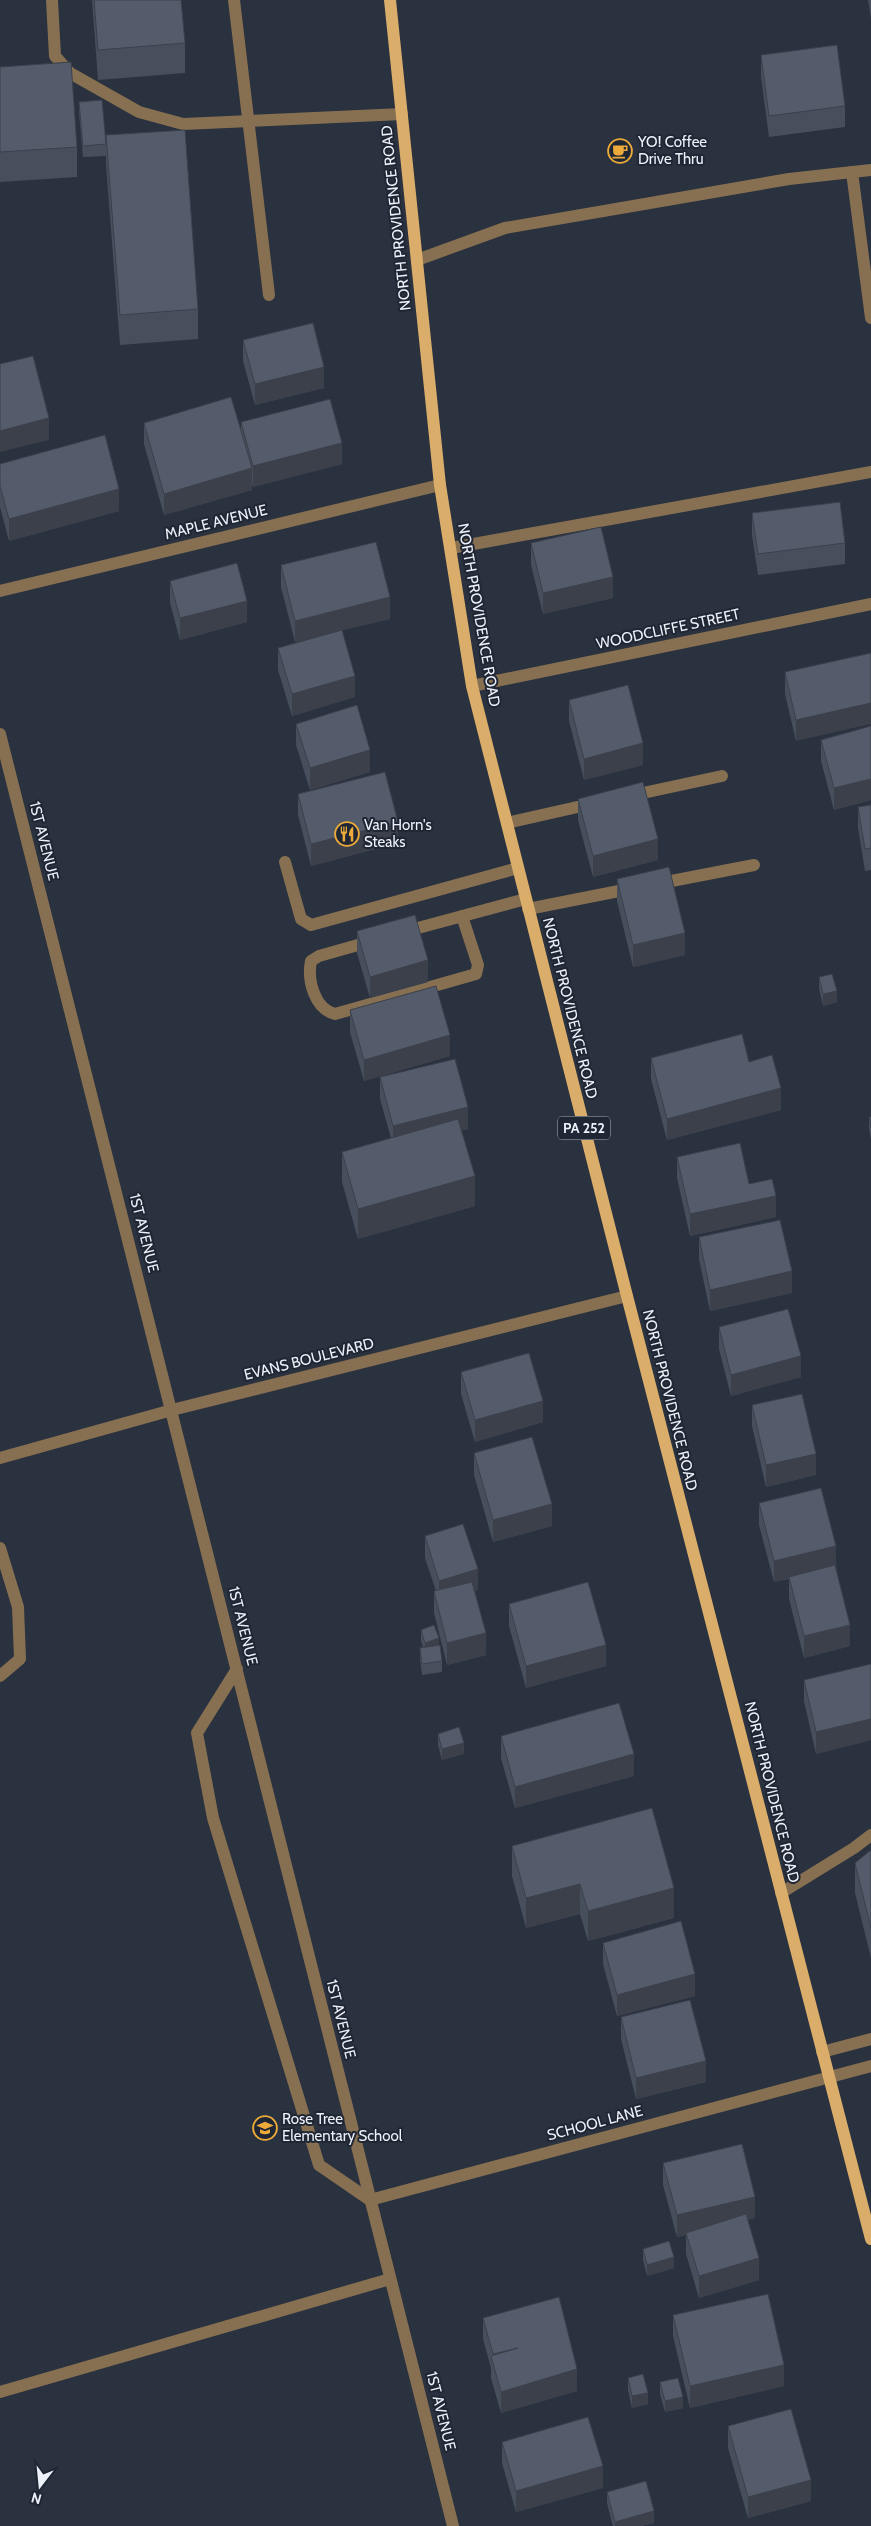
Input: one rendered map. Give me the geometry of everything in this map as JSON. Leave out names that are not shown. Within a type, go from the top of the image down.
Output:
[{"type":"main road","name":"NORTH PROVIDENCE ROAD","points":[[390,0],[440,485],[472,686],[828,2078],[867,2210],[871,2239]]},
{"type":"street","points":[[52,0],[55,56],[70,73],[139,112],[183,124],[402,114]]},
{"type":"street","points":[[234,0],[269,295]]},
{"type":"street","points":[[417,260],[505,228],[789,179],[871,170]]},
{"type":"street","points":[[852,172],[868,274],[871,318]]},
{"type":"street","points":[[451,548],[871,472]]},
{"type":"street","name":"MAPLE AVENUE","points":[[0,590],[440,485]]},
{"type":"street","name":"WOODCLIFFE STREET","points":[[472,686],[871,604]]},
{"type":"street","name":"1ST AVENUE","points":[[0,734],[453,2526]]},
{"type":"street","points":[[507,823],[722,776]]},
{"type":"street","points":[[285,862],[301,919],[311,925],[518,868]]},
{"type":"street","points":[[462,916],[478,965],[476,974],[335,1014],[326,1012],[319,1006],[309,972],[311,961],[319,956],[462,916],[754,865]]},
{"type":"street","name":"EVANS BOULEVARD","points":[[0,1458],[172,1410],[627,1296]]},
{"type":"street","points":[[0,1548],[18,1607],[20,1658],[0,1676]]},
{"type":"street","points":[[237,1669],[196,1733],[213,1818],[319,2165],[370,2200]]},
{"type":"street","points":[[781,1893],[854,1848],[871,1835]]},
{"type":"street","points":[[822,2052],[871,2039]]},
{"type":"street","name":"SCHOOL LANE","points":[[370,2200],[871,2066]]},
{"type":"street","points":[[0,2392],[390,2280]]},
{"type":"building","points":[[94,0],[181,0],[185,43],[98,50]]},
{"type":"building","points":[[837,45],[845,106],[769,116],[761,55]]},
{"type":"building","points":[[71,62],[77,147],[0,152],[0,67]]},
{"type":"building","points":[[102,100],[106,144],[83,146],[79,102]]},
{"type":"building","points":[[185,130],[198,309],[120,315],[106,135]]},
{"type":"building","points":[[313,323],[324,367],[255,384],[243,340]]},
{"type":"building","points":[[33,356],[49,418],[0,431],[0,364]]},
{"type":"building","points":[[231,397],[252,468],[164,494],[144,423]]},
{"type":"building","points":[[330,399],[342,443],[253,466],[241,422]]},
{"type":"building","points":[[105,435],[119,489],[9,519],[0,486],[0,464]]},
{"type":"building","points":[[840,502],[845,543],[758,554],[752,513]]},
{"type":"building","points":[[601,527],[613,577],[543,593],[531,543]]},
{"type":"building","points":[[376,542],[390,597],[295,621],[281,565]]},
{"type":"building","points":[[237,563],[247,601],[180,618],[170,581]]},
{"type":"building","points":[[342,630],[355,676],[292,694],[278,648]]},
{"type":"building","points":[[871,653],[871,703],[796,720],[785,672]]},
{"type":"building","points":[[628,685],[643,743],[584,759],[569,700]]},
{"type":"building","points":[[357,705],[370,750],[310,768],[296,724]]},
{"type":"building","points":[[871,726],[871,779],[834,788],[821,740]]},
{"type":"building","points":[[385,772],[398,822],[311,844],[298,794]]},
{"type":"building","points":[[643,782],[658,839],[593,856],[578,799]]},
{"type":"building","points":[[871,805],[871,848],[865,849],[858,807]]},
{"type":"building","points":[[669,867],[685,933],[633,945],[617,879]]},
{"type":"building","points":[[415,915],[428,960],[370,977],[357,931]]},
{"type":"building","points":[[832,974],[837,991],[823,994],[819,977]]},
{"type":"building","points":[[436,986],[450,1035],[364,1060],[350,1010]]},
{"type":"building","points":[[742,1034],[749,1062],[772,1055],[781,1088],[667,1119],[651,1058]]},
{"type":"building","points":[[455,1059],[468,1107],[393,1126],[380,1077]]},
{"type":"building","points":[[458,1119],[475,1176],[358,1209],[342,1152]]},
{"type":"building","points":[[740,1143],[749,1184],[772,1179],[776,1196],[690,1214],[677,1157]]},
{"type":"building","points":[[780,1220],[792,1271],[710,1290],[699,1237]]},
{"type":"building","points":[[788,1309],[801,1356],[731,1375],[719,1327]]},
{"type":"building","points":[[529,1353],[543,1401],[475,1420],[461,1372]]},
{"type":"building","points":[[802,1394],[816,1454],[766,1465],[752,1405]]},
{"type":"building","points":[[532,1437],[552,1504],[493,1520],[474,1453]]},
{"type":"building","points":[[821,1488],[836,1546],[774,1561],[759,1503]]},
{"type":"building","points":[[463,1524],[478,1569],[439,1581],[425,1536]]},
{"type":"building","points":[[835,1565],[850,1625],[804,1636],[789,1577]]},
{"type":"building","points":[[472,1582],[486,1633],[447,1643],[434,1591]]},
{"type":"building","points":[[588,1582],[606,1645],[526,1666],[509,1604]]},
{"type":"building","points":[[434,1625],[439,1638],[425,1643],[421,1630]]},
{"type":"building","points":[[440,1645],[442,1661],[422,1664],[420,1648]]},
{"type":"building","points":[[871,1664],[871,1719],[816,1732],[804,1680]]},
{"type":"building","points":[[619,1703],[634,1754],[515,1787],[501,1736]]},
{"type":"building","points":[[459,1727],[464,1743],[442,1749],[438,1734]]},
{"type":"building","points":[[652,1808],[674,1888],[588,1911],[580,1884],[526,1898],[512,1846]]},
{"type":"building","points":[[871,1850],[871,1928],[855,1863]]},
{"type":"building","points":[[681,1921],[695,1974],[617,1995],[603,1943]]},
{"type":"building","points":[[690,2000],[706,2061],[636,2078],[621,2017]]},
{"type":"building","points":[[742,2144],[755,2197],[677,2215],[663,2163]]},
{"type":"building","points":[[746,2214],[759,2258],[699,2276],[686,2233]]},
{"type":"building","points":[[669,2241],[674,2257],[647,2265],[643,2249]]},
{"type":"building","points":[[768,2294],[784,2365],[690,2386],[673,2315]]},
{"type":"building","points":[[559,2297],[577,2369],[501,2392],[491,2356],[518,2348],[493,2354],[483,2318]]},
{"type":"building","points":[[643,2374],[648,2393],[632,2396],[628,2378]]},
{"type":"building","points":[[678,2378],[683,2397],[665,2401],[660,2382]]},
{"type":"building","points":[[791,2409],[811,2480],[748,2497],[728,2426]]},
{"type":"building","points":[[588,2417],[603,2466],[516,2491],[502,2442]]},
{"type":"building","points":[[646,2481],[654,2511],[615,2522],[607,2492]]},
{"type":"place","name":"YO! Coffee Drive Thru","points":[[620,151]]},
{"type":"place","name":"Van Horn's Steaks","points":[[347,834]]},
{"type":"place","name":"Rose Tree Elementary School","points":[[265,2128]]}]
